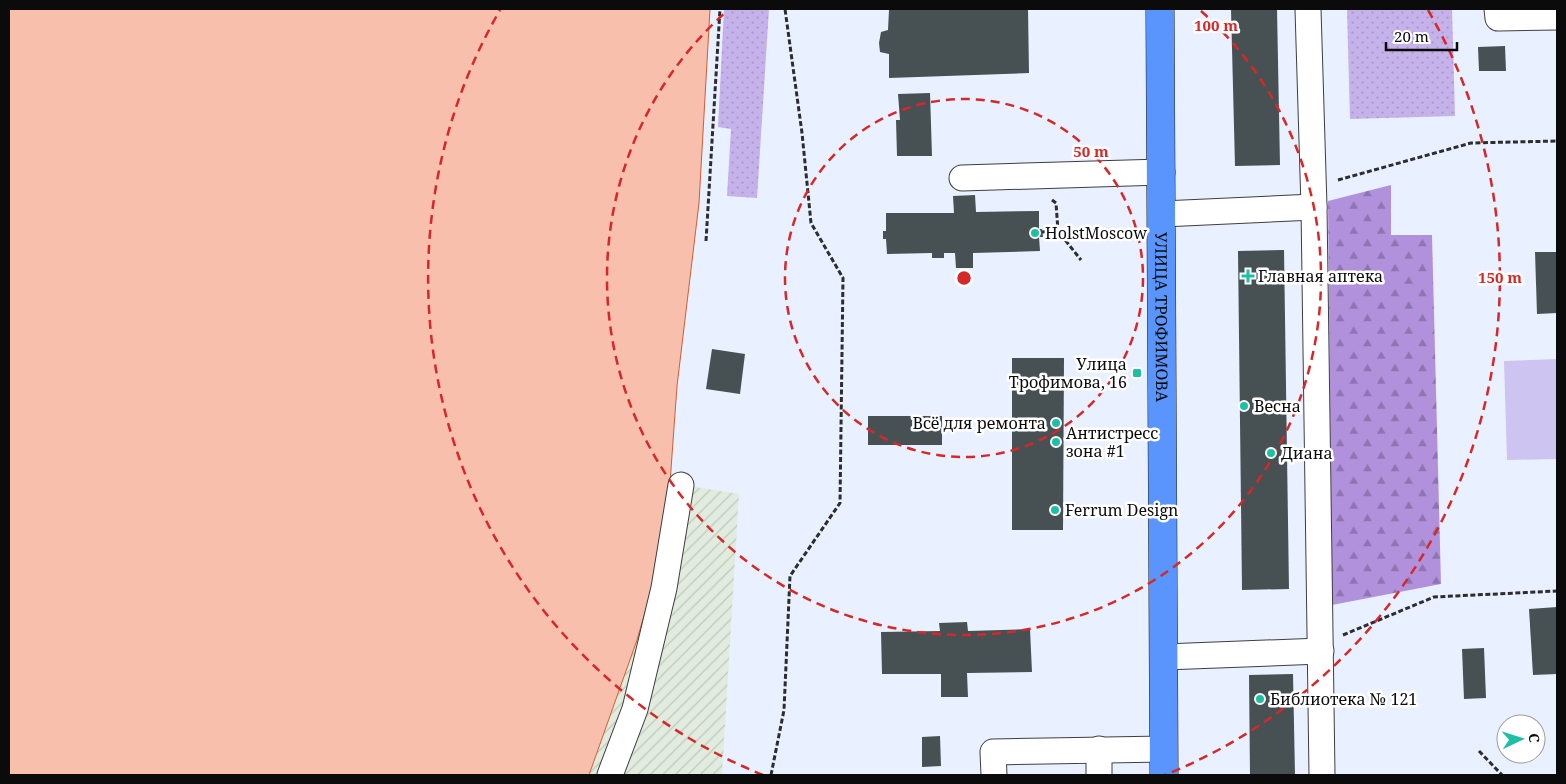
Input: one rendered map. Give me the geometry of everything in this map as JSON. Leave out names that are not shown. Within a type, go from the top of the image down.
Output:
[{"type":"main road","name":"УЛИЦА ТРОФИМОВА","points":[[1160,9],[1164,762]]},
{"type":"lane","points":[[1308,9],[1313,198],[1322,775]]},
{"type":"lane","points":[[1497,9],[1498,18],[1557,17]]},
{"type":"lane","points":[[962,178],[1162,172]]},
{"type":"lane","points":[[1162,214],[1313,198]]},
{"type":"lane","points":[[610,775],[635,708],[664,588],[681,485]]},
{"type":"lane","points":[[1164,657],[1321,645]]},
{"type":"lane","points":[[994,775],[993,752],[1099,749],[1164,762]]},
{"type":"lane","points":[[1099,749],[1099,775]]},
{"type":"path","points":[[706,241],[720,9]]},
{"type":"path","points":[[771,775],[784,710],[790,576],[840,503],[843,278],[811,223],[802,133],[786,9]]},
{"type":"path","points":[[1313,198],[1471,143],[1557,141]]},
{"type":"path","points":[[1036,176],[1035,189],[1056,203],[1058,231],[1081,260]]},
{"type":"path","points":[[1042,232],[1058,231]]},
{"type":"path","points":[[1321,645],[1434,598],[1557,591]]},
{"type":"path","points":[[1479,751],[1502,775]]},
{"type":"shaded area","points":[[9,9],[710,9],[699,203],[677,386],[670,483],[657,571],[637,640],[589,775],[9,775]]},
{"type":"shaded area","points":[[724,9],[769,9],[757,198],[727,196],[731,129],[718,127]]},
{"type":"shaded area","points":[[1347,9],[1452,9],[1455,116],[1350,119]]},
{"type":"shaded area","points":[[1557,359],[1557,459],[1507,460],[1504,361]]},
{"type":"shaded area","points":[[670,483],[739,494],[722,775],[589,775],[637,640]]},
{"type":"green space","points":[[1391,185],[1391,235],[1432,235],[1441,584],[1332,605],[1328,201]]},
{"type":"building","points":[[1028,9],[1029,73],[889,78],[889,54],[880,52],[879,43],[881,32],[888,30],[889,10]]},
{"type":"building","points":[[1231,9],[1277,9],[1280,165],[1235,166]]},
{"type":"building","points":[[1505,46],[1506,71],[1479,71],[1478,47]]},
{"type":"building","points":[[930,93],[932,156],[897,156],[896,120],[900,120],[898,94]]},
{"type":"building","points":[[975,195],[976,212],[1039,211],[1039,229],[1042,229],[1043,237],[1039,237],[1040,251],[973,253],[973,268],[956,268],[955,253],[944,253],[944,258],[932,258],[932,253],[887,254],[886,239],[883,239],[883,231],[886,231],[886,213],[954,213],[953,196]]},
{"type":"building","points":[[1284,250],[1289,589],[1242,590],[1238,251]]},
{"type":"building","points":[[1535,252],[1557,252],[1557,313],[1537,314]]},
{"type":"building","points":[[712,349],[745,354],[740,394],[706,389]]},
{"type":"building","points":[[1012,358],[1064,358],[1063,530],[1012,530]]},
{"type":"building","points":[[868,416],[942,416],[942,445],[868,445]]},
{"type":"building","points":[[1557,607],[1557,674],[1533,675],[1529,609]]},
{"type":"building","points":[[967,622],[968,631],[1030,629],[1032,672],[967,673],[968,697],[941,697],[941,674],[882,674],[881,632],[940,631],[939,623]]},
{"type":"building","points":[[1484,648],[1486,698],[1464,699],[1462,649]]},
{"type":"building","points":[[1293,674],[1295,775],[1250,775],[1249,675]]},
{"type":"building","points":[[940,736],[941,766],[922,767],[922,737]]},
{"type":"place","name":"HolstMoscow","points":[[1035,233]]},
{"type":"place","name":"Главная аптека","points":[[1248,276]]},
{"type":"place","name":"Улица Трофимова, 16","points":[[1137,373]]},
{"type":"place","name":"Весна","points":[[1244,406]]},
{"type":"place","name":"Всё для ремонта","points":[[1056,423]]},
{"type":"place","name":"Антистресс зона #1","points":[[1056,442]]},
{"type":"place","name":"Диана","points":[[1271,453]]},
{"type":"place","name":"Ferrum Design","points":[[1055,510]]},
{"type":"place","name":"Библиотека № 121","points":[[1260,699]]}]
